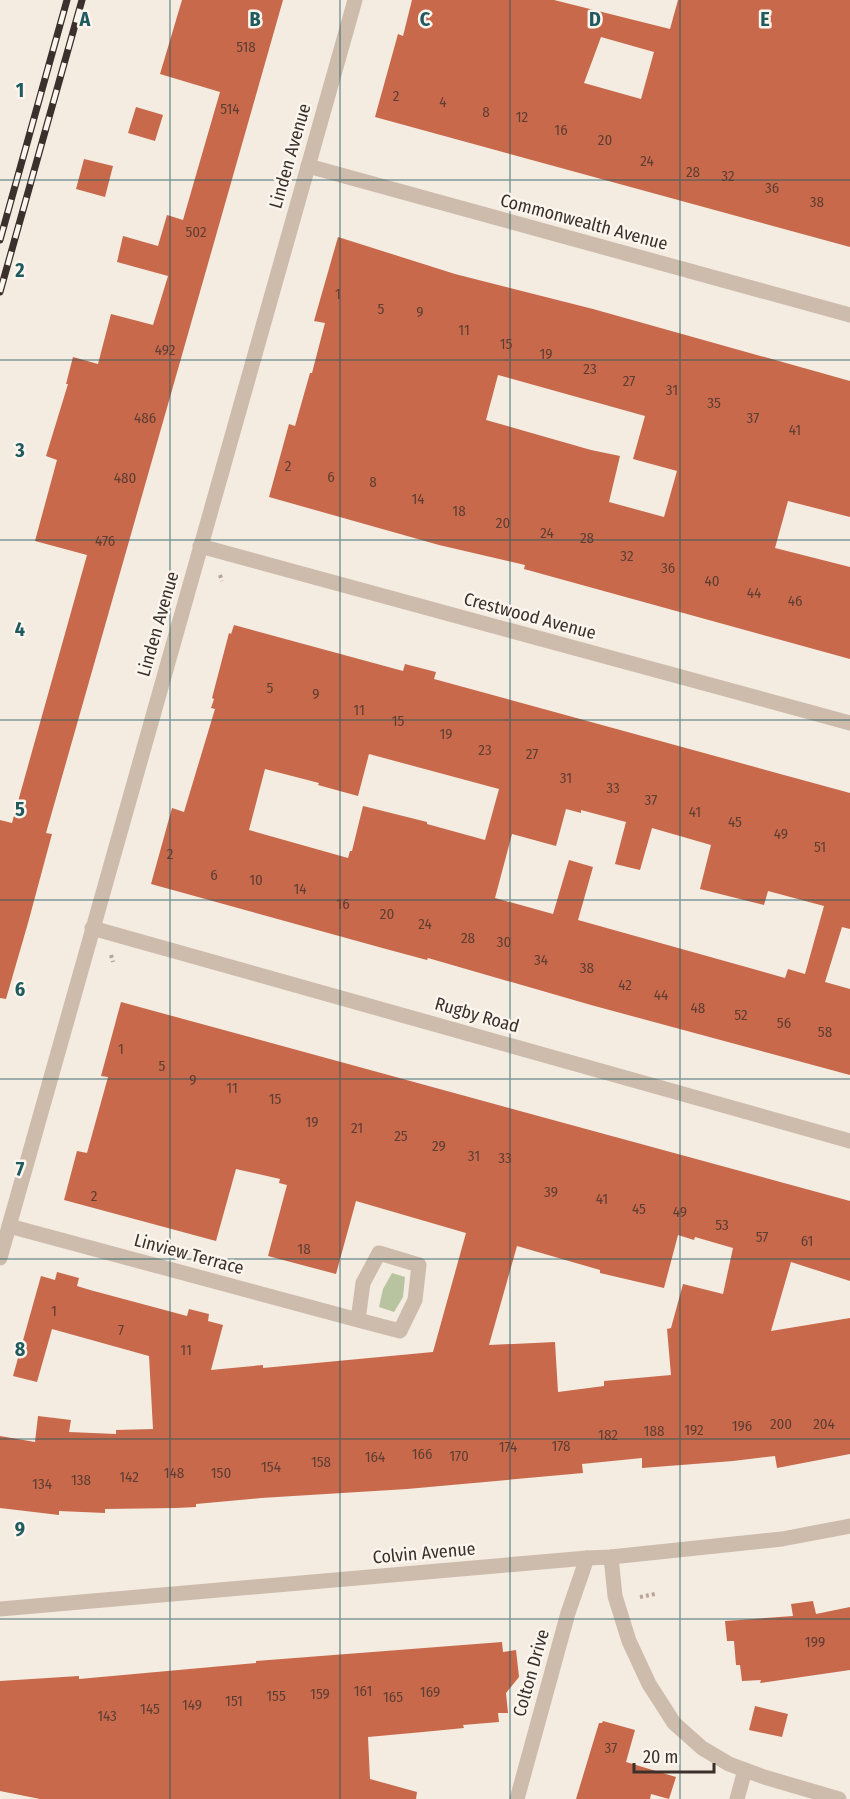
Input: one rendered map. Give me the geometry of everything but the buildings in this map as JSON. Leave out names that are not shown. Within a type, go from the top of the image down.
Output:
[{"type":"street","name":"Linden Avenue","points":[[0,1258],[355,0]]},
{"type":"street","name":"Commonwealth Avenue","points":[[308,166],[850,315]]},
{"type":"street","name":"Crestwood Avenue","points":[[200,546],[850,723]]},
{"type":"street","name":"Rugby Road","points":[[92,928],[850,1141]]},
{"type":"street","name":"Linview Terrace","points":[[9,1226],[358,1320],[400,1331],[415,1299],[419,1265],[379,1253],[363,1283],[358,1320]]},
{"type":"street","name":"Colvin Avenue","points":[[0,1609],[611,1557],[782,1539],[850,1526]]},
{"type":"street","points":[[611,1557],[615,1596],[629,1641],[649,1684],[674,1723],[702,1748],[729,1764],[839,1799]]},
{"type":"street","name":"Colton Drive","points":[[517,1799],[568,1613],[587,1558]]},
{"type":"street","points":[[737,1799],[745,1770]]},
{"type":"path","points":[[220,575],[222,581]]},
{"type":"path","points":[[111,955],[113,962]]},
{"type":"path","points":[[640,1597],[655,1594]]},
{"type":"green space","points":[[392,1273],[405,1277],[403,1297],[394,1312],[379,1307],[383,1289]]},
{"type":"railway","points":[[0,240],[67,0]]},
{"type":"railway","points":[[0,292],[82,0]]}]
